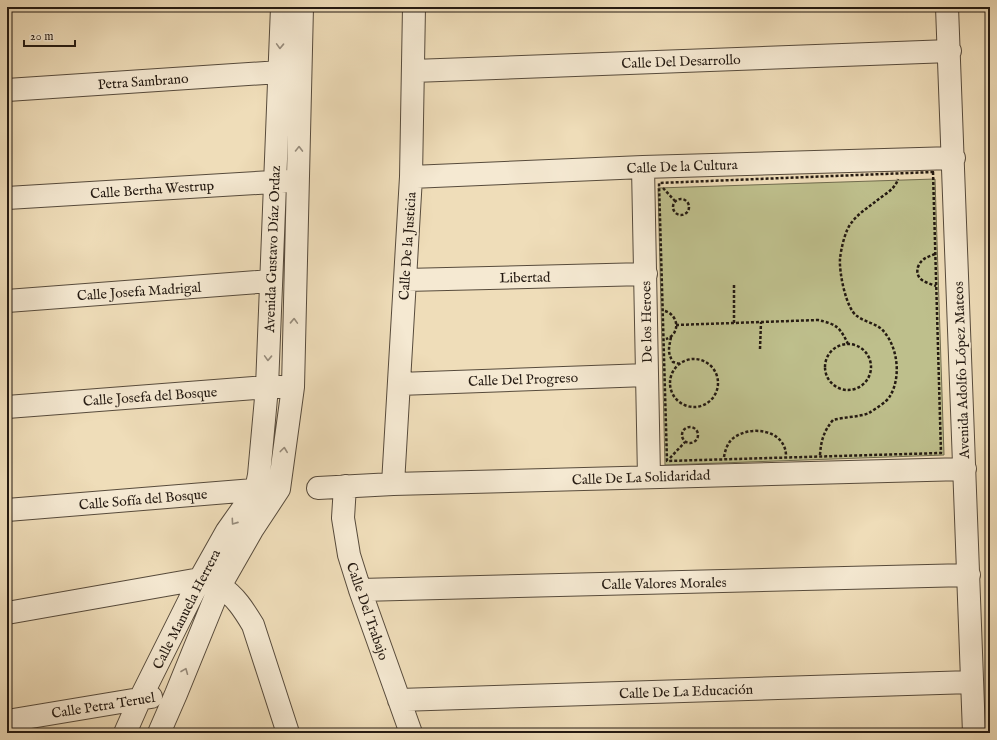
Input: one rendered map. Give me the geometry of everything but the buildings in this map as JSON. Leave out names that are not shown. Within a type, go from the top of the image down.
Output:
[{"type":"street","name":"Avenida Gustavo Díaz Ordaz","points":[[256,490],[259,475],[267,387],[282,7]]},
{"type":"street","name":"Avenida Gustavo Díaz Ordaz","points":[[279,489],[292,387],[302,7]]},
{"type":"street","name":"Calle De la Justicia","points":[[393,484],[411,177],[414,7]]},
{"type":"street","name":"Avenida Adolfo López Mateos","points":[[948,7],[974,733]]},
{"type":"street","name":"Calle Del Desarrollo","points":[[413,71],[950,52]]},
{"type":"street","name":"Petra Sambrano","points":[[7,90],[280,72]]},
{"type":"street","name":"Calle De la Cultura","points":[[411,177],[954,158]]},
{"type":"street","name":"De los Heroes","points":[[643,168],[649,477]]},
{"type":"street","name":"Calle Bertha Westrup","points":[[7,198],[298,181]]},
{"type":"street","name":"Libertad","points":[[405,280],[646,274]]},
{"type":"street","name":"Calle Josefa Madrigal","points":[[7,301],[271,281]]},
{"type":"street","name":"Calle Del Progreso","points":[[399,384],[647,375]]},
{"type":"street","name":"Calle Josefa del Bosque","points":[[7,407],[267,387],[292,387]]},
{"type":"street","name":"Calle De La Solidaridad","points":[[318,488],[393,484],[964,469]]},
{"type":"street","name":"Calle Del Trabajo","points":[[345,486],[343,518],[349,555],[410,733]]},
{"type":"street","name":"Calle Sofía del Bosque","points":[[7,510],[279,489]]},
{"type":"street","name":"Calle Manuela Herrera","points":[[158,733],[176,694],[220,586],[252,530],[279,489]]},
{"type":"street","name":"Calle Manuela Herrera","points":[[125,733],[140,699],[200,579],[227,531],[256,490]]},
{"type":"street","name":"Calle Valores Morales","points":[[360,590],[969,575]]},
{"type":"street","points":[[7,613],[200,579],[220,586],[235,598],[253,625],[288,733]]},
{"type":"street","name":"Calle De La Educación","points":[[399,700],[972,682]]},
{"type":"street","name":"Calle Petra Teruel","points":[[7,721],[176,694]]},
{"type":"path","points":[[659,183],[933,172],[941,452],[667,461]]},
{"type":"path","points":[[820,456],[822,439],[833,420],[867,413],[878,408],[890,397],[895,385],[896,356],[891,343],[886,333],[878,325],[855,315],[849,307],[844,292],[840,261],[846,235],[851,223],[863,210],[888,193],[896,184],[899,173]]},
{"type":"path","points":[[659,183],[675,201]]},
{"type":"path","points":[[659,183],[667,461]]},
{"type":"path","points":[[681,199],[688,202],[689,208],[687,213],[679,215],[675,212],[673,206],[675,201],[681,199]]},
{"type":"path","points":[[935,254],[920,262],[917,270],[919,277],[936,286]]},
{"type":"path","points":[[734,285],[734,323]]},
{"type":"path","points":[[663,310],[669,312],[675,318],[676,325],[675,332],[663,340]]},
{"type":"path","points":[[676,325],[818,320],[836,326],[842,332],[848,344]]},
{"type":"path","points":[[760,349],[761,322]]},
{"type":"path","points":[[671,336],[668,351],[673,362],[680,364],[694,359],[709,364],[715,370],[718,378],[718,386],[712,400],[706,405],[690,407],[676,399],[672,393],[670,385],[671,377],[674,370],[680,364]]},
{"type":"path","points":[[848,344],[856,345],[862,348],[871,360],[872,367],[866,381],[861,386],[846,390],[838,388],[827,377],[825,362],[834,348],[848,344]]},
{"type":"path","points":[[691,427],[698,432],[698,437],[695,442],[690,444],[685,442],[682,437],[684,430],[691,427]]},
{"type":"path","points":[[724,459],[725,451],[732,439],[740,434],[754,431],[762,431],[772,434],[778,438],[783,443],[786,450],[786,457]]},
{"type":"path","points":[[667,461],[685,442]]},
{"type":"green space","points":[[935,179],[944,455],[665,465],[658,188]]},
{"type":"green space","points":[[986,236],[990,236],[990,331]]}]
